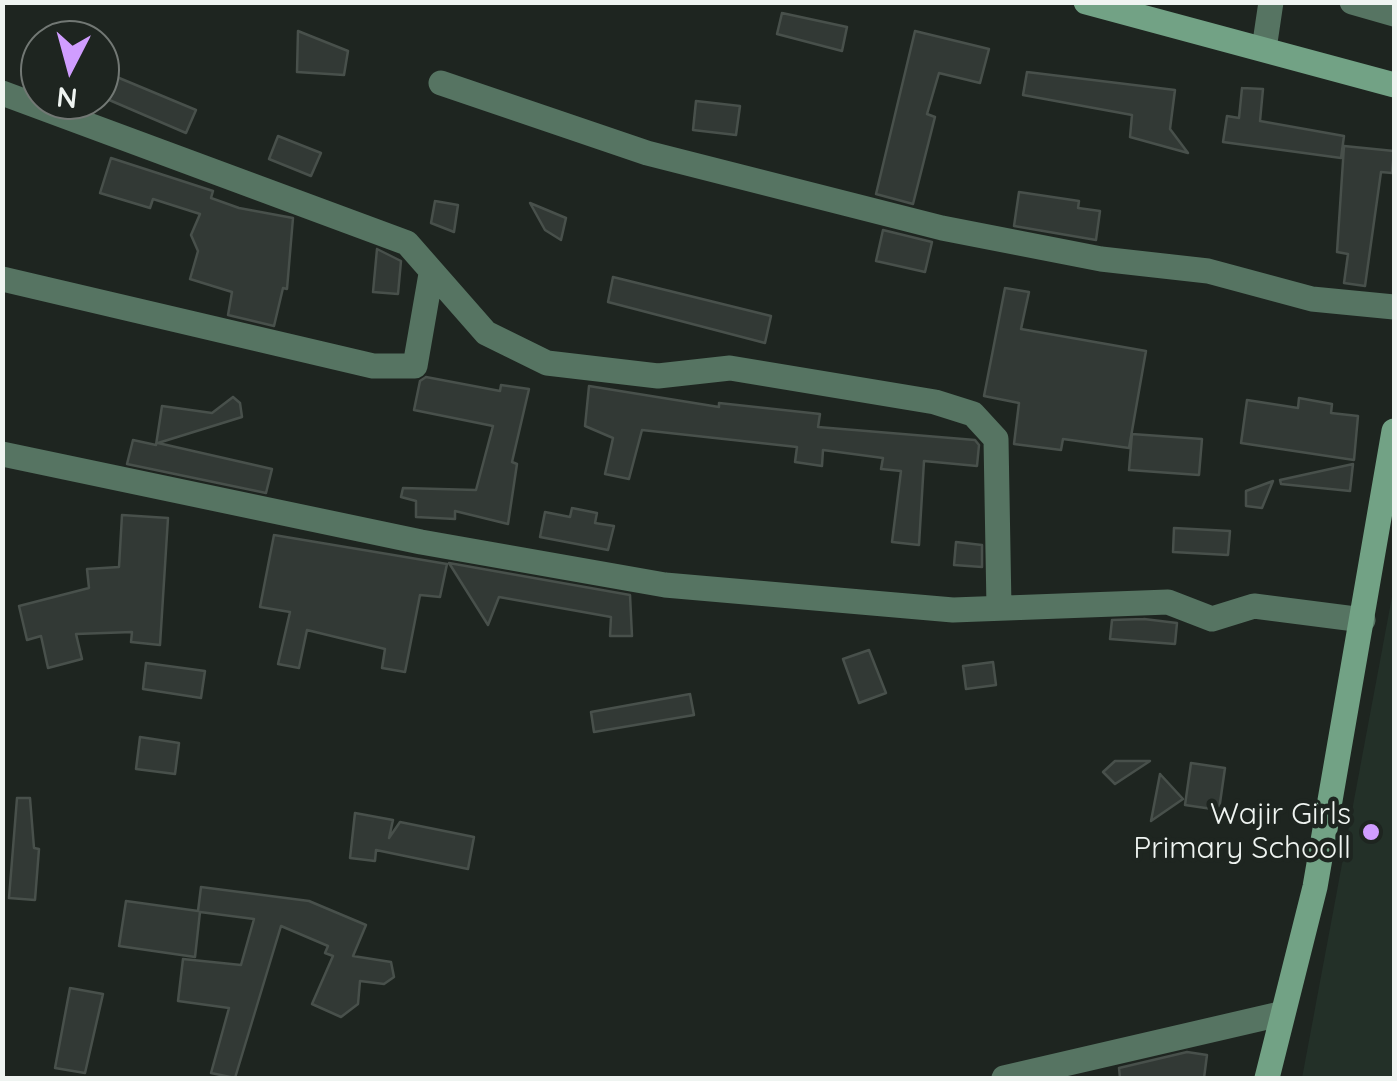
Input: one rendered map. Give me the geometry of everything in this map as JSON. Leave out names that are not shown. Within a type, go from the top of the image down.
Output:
[{"type":"street","points":[[1086,2],[1394,85]]},
{"type":"street","points":[[1264,49],[1271,2]]},
{"type":"street","points":[[1352,2],[1394,14]]},
{"type":"street","points":[[441,83],[648,153],[942,228],[1100,259],[1208,271],[1312,299],[1394,308]]},
{"type":"street","points":[[2,93],[408,243],[486,333],[547,363],[658,376],[730,368],[802,384],[936,402],[973,414],[996,438],[998,608]]},
{"type":"street","points":[[2,279],[373,366],[415,366],[432,274]]},
{"type":"street","points":[[1267,1078],[1315,887],[1394,431]]},
{"type":"street","points":[[2,454],[421,542],[666,585],[953,610],[1168,602],[1212,619],[1254,606],[1363,620]]},
{"type":"street","points":[[1004,1078],[1280,1014]]},
{"type":"shaded area","name":"Wajir Girls Primary Schooll","points":[[1394,586],[1394,1078],[1302,1078]]},
{"type":"building","points":[[782,13],[847,27],[842,51],[777,34]]},
{"type":"building","points":[[298,31],[348,51],[344,75],[297,72]]},
{"type":"building","points":[[915,31],[989,49],[980,83],[939,73],[927,114],[935,117],[913,204],[876,194]]},
{"type":"building","points":[[1027,72],[1175,90],[1170,129],[1188,153],[1130,137],[1132,115],[1023,95]]},
{"type":"building","points":[[120,78],[196,110],[186,133],[120,105]]},
{"type":"building","points":[[1242,88],[1263,89],[1260,121],[1344,136],[1341,158],[1223,142],[1227,116],[1239,118]]},
{"type":"building","points":[[696,101],[740,106],[736,135],[693,130]]},
{"type":"building","points":[[278,136],[321,153],[311,176],[269,159]]},
{"type":"building","points":[[1344,146],[1394,151],[1392,173],[1381,172],[1365,286],[1344,283],[1348,254],[1337,252]]},
{"type":"building","points":[[111,158],[213,191],[211,198],[239,208],[293,218],[287,289],[283,288],[274,326],[228,315],[232,292],[190,279],[198,251],[191,235],[200,214],[153,199],[150,208],[100,193]]},
{"type":"building","points":[[1019,192],[1079,201],[1078,208],[1100,211],[1096,240],[1014,226]]},
{"type":"building","points":[[435,201],[458,205],[454,232],[431,223]]},
{"type":"building","points":[[530,203],[566,218],[561,240],[545,230]]},
{"type":"building","points":[[883,230],[932,242],[925,272],[876,261]]},
{"type":"building","points":[[377,249],[401,261],[398,294],[373,292]]},
{"type":"building","points":[[613,277],[771,316],[765,343],[608,302]]},
{"type":"building","points":[[1005,288],[1029,292],[1021,329],[1146,351],[1129,448],[1063,439],[1061,450],[1014,444],[1019,403],[984,396]]},
{"type":"building","points":[[426,377],[500,391],[501,385],[529,389],[512,462],[517,464],[508,524],[455,511],[455,519],[416,517],[416,501],[401,497],[403,488],[476,490],[493,426],[414,410],[420,381]]},
{"type":"building","points":[[589,386],[719,407],[719,403],[820,414],[818,427],[975,440],[979,445],[977,466],[924,461],[919,545],[892,542],[901,471],[881,469],[883,458],[823,450],[822,466],[795,462],[797,447],[642,430],[629,479],[605,474],[613,438],[585,426]]},
{"type":"building","points":[[233,397],[240,403],[242,417],[158,443],[272,469],[266,493],[127,464],[133,440],[156,445],[162,406],[212,413]]},
{"type":"building","points":[[1299,398],[1332,404],[1331,413],[1358,416],[1354,460],[1241,443],[1247,400],[1298,408]]},
{"type":"building","points":[[1132,434],[1202,439],[1199,475],[1129,470]]},
{"type":"building","points":[[1353,464],[1350,491],[1281,484],[1280,480]]},
{"type":"building","points":[[1273,481],[1262,508],[1246,506],[1246,491]]},
{"type":"building","points":[[572,508],[597,513],[595,523],[614,526],[608,550],[540,537],[545,512],[570,517]]},
{"type":"building","points":[[122,515],[168,518],[160,645],[131,642],[132,632],[76,634],[82,659],[48,668],[41,636],[27,640],[19,606],[89,588],[87,569],[119,567]]},
{"type":"building","points":[[1174,528],[1230,531],[1228,555],[1173,552]]},
{"type":"building","points":[[274,535],[447,564],[440,597],[420,595],[405,672],[382,668],[385,649],[307,630],[299,668],[278,664],[290,612],[260,607]]},
{"type":"building","points":[[956,542],[982,545],[982,567],[954,565]]},
{"type":"building","points":[[449,563],[630,595],[632,636],[610,636],[611,617],[499,597],[488,625]]},
{"type":"building","points":[[1112,620],[1177,623],[1175,644],[1110,639]]},
{"type":"building","points":[[869,650],[886,693],[859,703],[843,659]]},
{"type":"building","points":[[993,662],[996,685],[966,689],[963,666]]},
{"type":"building","points":[[146,663],[205,671],[201,698],[143,689]]},
{"type":"building","points":[[690,694],[694,715],[594,732],[591,712]]},
{"type":"building","points":[[140,737],[179,743],[175,774],[136,769]]},
{"type":"building","points":[[1115,761],[1150,761],[1115,784],[1103,772]]},
{"type":"building","points":[[1191,763],[1225,768],[1219,810],[1185,805]]},
{"type":"building","points":[[1160,774],[1183,799],[1151,821]]},
{"type":"building","points":[[17,798],[30,798],[34,848],[39,849],[35,900],[9,898]]},
{"type":"building","points":[[355,813],[393,820],[389,838],[400,822],[474,837],[468,869],[376,850],[375,861],[350,858]]},
{"type":"building","points":[[201,887],[309,901],[366,925],[353,956],[391,962],[394,977],[384,984],[360,981],[358,1004],[341,1017],[312,1004],[333,956],[325,953],[328,946],[281,926],[235,1078],[211,1073],[229,1008],[178,1001],[183,959],[241,965],[254,919],[200,912],[195,957],[119,946],[126,901],[198,911]]},
{"type":"building","points":[[70,988],[103,994],[85,1073],[55,1068]]},
{"type":"building","points":[[1187,1052],[1207,1055],[1204,1078],[1120,1078],[1119,1068]]},
{"type":"place","name":"Wajir Girls Primary Schooll","points":[[1371,832]]}]
